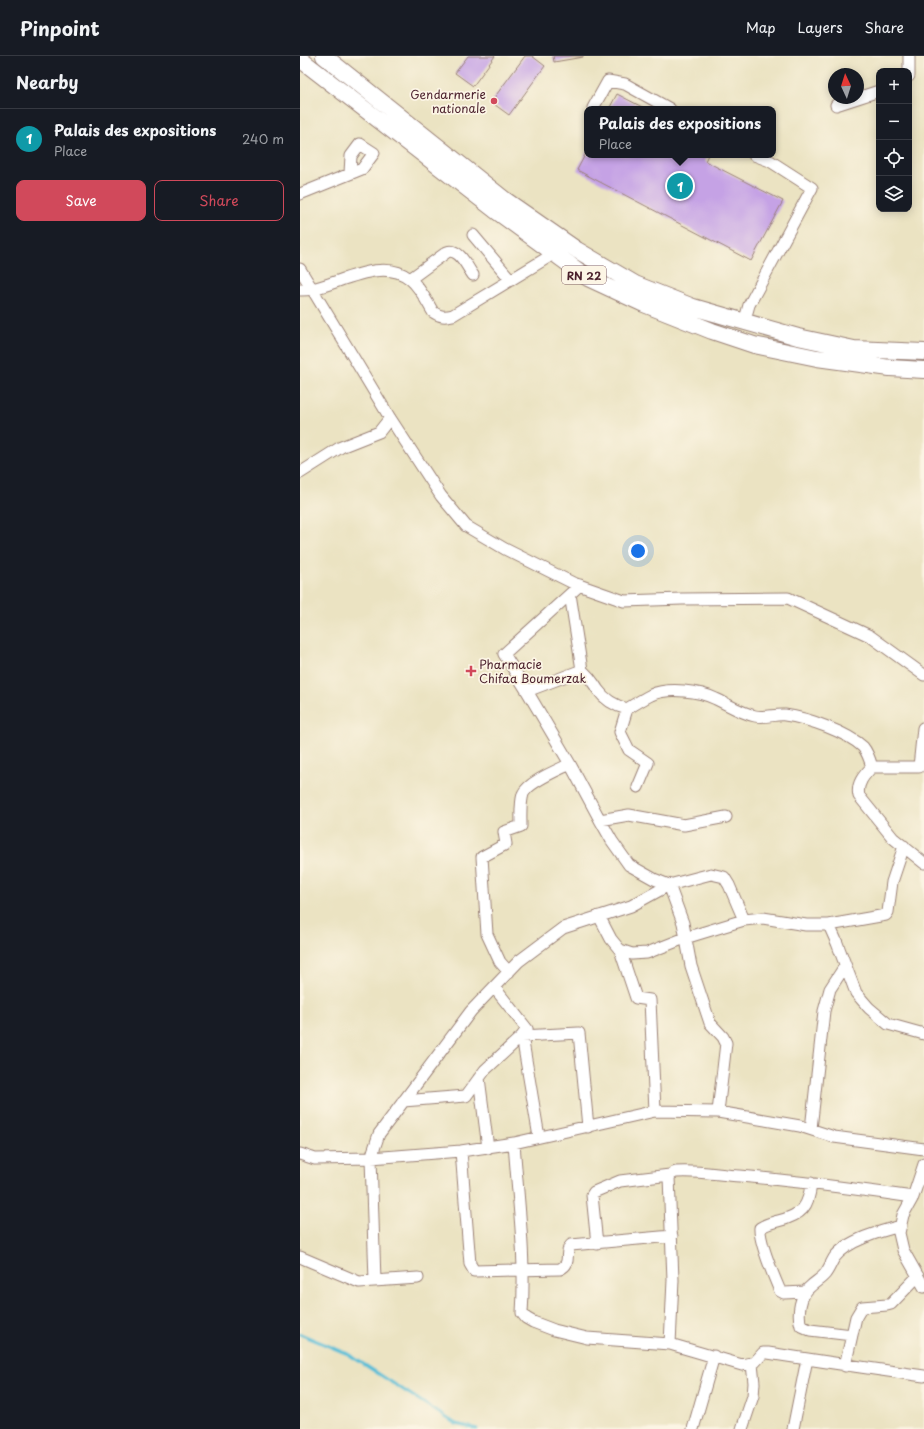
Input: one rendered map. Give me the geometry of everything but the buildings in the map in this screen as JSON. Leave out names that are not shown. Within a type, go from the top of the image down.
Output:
[{"type":"highway","name":"RN 22","points":[[324,56],[505,200],[577,250],[635,284],[693,307],[744,323],[798,337],[854,349],[924,352]]},
{"type":"highway","name":"RN 22","points":[[300,59],[495,210],[588,278],[644,304],[712,331],[754,345],[818,358],[890,368],[924,370]]},
{"type":"street","points":[[909,56],[909,68]]},
{"type":"street","points":[[594,106],[608,81],[625,84],[665,106]]},
{"type":"street","points":[[836,105],[876,92]]},
{"type":"street","points":[[744,323],[749,305],[812,188],[770,161],[762,158]]},
{"type":"street","points":[[300,194],[350,173]]},
{"type":"street","points":[[473,234],[510,280]]},
{"type":"street","points":[[410,279],[452,250],[457,252],[474,276]]},
{"type":"street","points":[[300,290],[312,289],[374,271],[387,270],[398,272],[410,279],[433,312],[443,316],[453,315],[554,253]]},
{"type":"street","points":[[300,269],[390,418],[441,496],[466,526],[505,550],[580,585],[624,601],[788,598],[870,636],[924,675]]},
{"type":"street","points":[[300,473],[341,447],[379,432],[390,418]]},
{"type":"street","points":[[580,585],[504,654],[570,764],[612,841],[629,865],[654,879],[669,885],[683,923],[692,966],[710,1023],[723,1037],[726,1043],[718,1112]]},
{"type":"street","points":[[570,594],[582,670],[591,677],[599,691],[616,706],[627,708],[652,694],[675,691],[697,692],[756,716],[792,716],[808,719],[838,731],[863,747],[868,753],[872,766]]},
{"type":"street","points":[[527,691],[582,670]]},
{"type":"street","points":[[627,708],[620,732],[629,750],[648,763],[638,787]]},
{"type":"street","points":[[872,766],[922,770],[923,728]]},
{"type":"street","points":[[509,972],[500,962],[487,934],[482,857],[506,844],[504,832],[521,826],[521,809],[524,794],[533,784],[570,764]]},
{"type":"street","points":[[872,766],[862,778],[859,785],[859,796],[893,838],[924,863]]},
{"type":"street","points":[[600,820],[629,815],[684,825],[726,817]]},
{"type":"street","points":[[620,950],[632,954],[648,954],[685,938],[744,920],[763,918],[806,925],[829,925],[886,916],[888,912],[892,882],[904,846]]},
{"type":"street","points":[[376,1281],[371,1158],[379,1134],[471,1011],[519,961],[563,928],[631,906],[669,885],[711,874],[724,877],[730,884],[744,920]]},
{"type":"street","points":[[599,916],[611,939],[620,950],[636,998],[650,1000],[655,1111]]},
{"type":"street","points":[[829,925],[838,943],[845,966],[856,993],[869,1008],[888,1024],[924,1034]]},
{"type":"street","points":[[811,1129],[824,1011],[830,989],[845,966]]},
{"type":"street","points":[[403,1101],[466,1096],[485,1070],[522,1036],[527,1029],[494,987]]},
{"type":"street","points":[[522,1036],[580,1032],[588,1127]]},
{"type":"street","points":[[522,1036],[539,1137]]},
{"type":"street","points":[[480,1078],[488,1148]]},
{"type":"street","points":[[300,1154],[315,1159],[371,1158],[488,1148],[655,1111],[718,1112],[811,1129],[834,1137],[924,1149]]},
{"type":"street","points":[[514,1143],[524,1287],[522,1313],[526,1318],[533,1322],[554,1330],[587,1338],[670,1344],[742,1365],[752,1364],[763,1353],[807,1358],[845,1366],[924,1376]]},
{"type":"street","points":[[461,1151],[472,1269],[474,1271],[560,1269],[567,1263],[569,1246],[571,1245],[597,1244],[672,1236]]},
{"type":"street","points":[[924,1164],[913,1197],[903,1215],[899,1233],[903,1250],[924,1287]]},
{"type":"street","points":[[597,1244],[592,1195],[594,1192],[620,1181],[670,1175],[674,1172],[811,1183],[913,1197]]},
{"type":"street","points":[[670,1175],[673,1280],[670,1344]]},
{"type":"street","points":[[805,1292],[784,1293],[780,1291],[762,1242],[760,1228],[765,1224],[791,1218],[805,1207],[810,1197],[811,1183]]},
{"type":"street","points":[[852,1335],[810,1330],[801,1326],[799,1320],[802,1299],[805,1292],[826,1273],[834,1257],[847,1246],[877,1232],[900,1226]]},
{"type":"street","points":[[300,1257],[359,1282],[418,1278]]},
{"type":"street","points":[[845,1366],[856,1317],[862,1307],[891,1304],[918,1276]]},
{"type":"street","points":[[693,1429],[714,1356]]},
{"type":"street","points":[[793,1429],[807,1358]]},
{"type":"street","points":[[742,1429],[753,1396],[754,1383],[752,1364]]},
{"type":"waterway","points":[[300,1334],[348,1354],[456,1424],[477,1429]]},
{"type":"place","name":"Gendarmerie nationale","points":[[494,101]]},
{"type":"place","name":"Palais des expositions","points":[[680,186]]},
{"type":"place","name":"Pharmacie Chifaa Boumerzak","points":[[471,671]]}]
